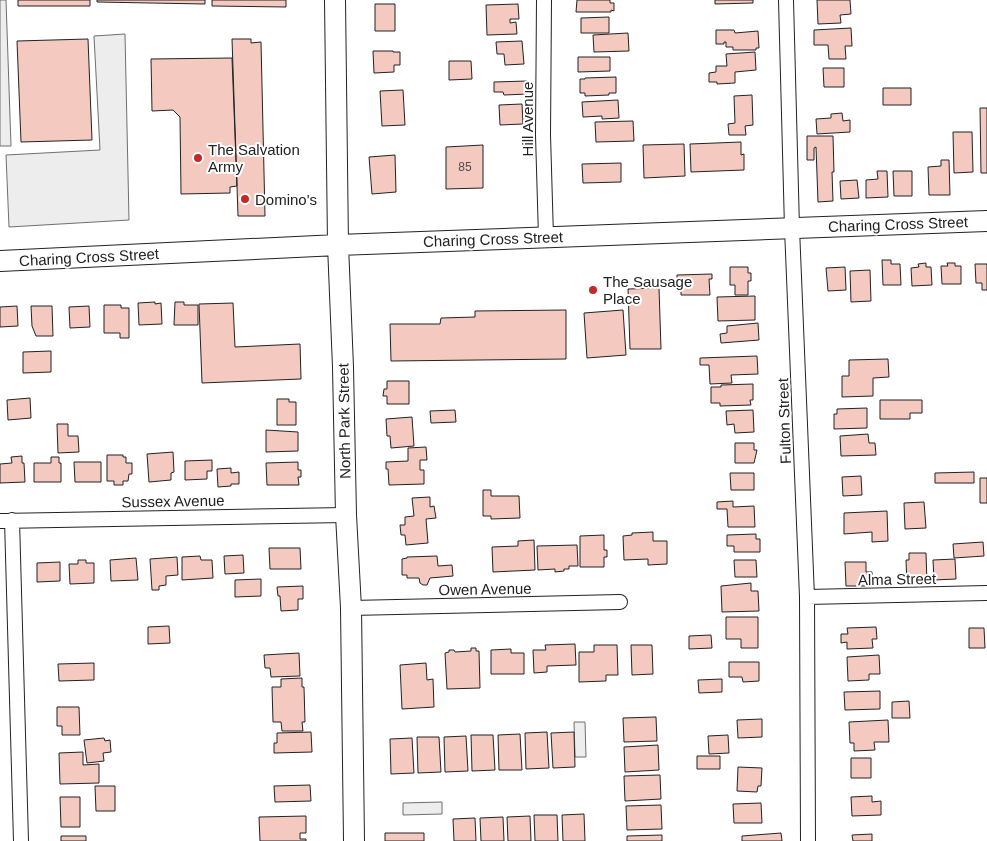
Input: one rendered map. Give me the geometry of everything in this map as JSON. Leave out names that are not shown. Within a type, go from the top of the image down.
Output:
[{"type":"main road","name":"North Park Street","points":[[335,0],[338,245],[350,608],[354,841]]},
{"type":"main road","name":"Charing Cross Street","points":[[0,261],[338,245],[987,220]]},
{"type":"street","name":"Hill Avenue","points":[[544,0],[543,136],[546,237]]},
{"type":"street","name":"Fulton Street","points":[[786,0],[792,228],[807,597],[808,841]]},
{"type":"street","name":"Sussex Avenue","points":[[6,520],[346,515]]},
{"type":"street","points":[[6,520],[21,841]]},
{"type":"street","name":"Alma Street","points":[[807,597],[987,594]]},
{"type":"street","name":"Owen Avenue","points":[[350,608],[620,602]]},
{"type":"shaded area","points":[[0,0],[6,0],[11,146],[0,146]]},
{"type":"shaded area","points":[[125,34],[129,220],[9,227],[6,155],[100,150],[94,36]]},
{"type":"shaded area","points":[[574,722],[585,722],[586,757],[575,757]]},
{"type":"shaded area","points":[[442,802],[442,814],[403,815],[403,803]]},
{"type":"building","points":[[18,0],[90,0],[90,6],[18,6]]},
{"type":"building","points":[[97,0],[205,0],[205,4],[97,2]]},
{"type":"building","points":[[212,0],[286,0],[286,7],[212,6]]},
{"type":"building","points":[[577,0],[610,0],[610,3],[614,3],[614,11],[576,12]]},
{"type":"building","points":[[715,0],[753,0],[753,3],[715,4]]},
{"type":"building","points":[[817,0],[850,0],[851,14],[840,15],[841,23],[818,24]]},
{"type":"building","points":[[375,4],[395,4],[395,31],[375,31]]},
{"type":"building","points":[[518,4],[519,19],[510,19],[510,23],[516,22],[517,34],[487,35],[486,5]]},
{"type":"building","points":[[609,17],[609,33],[581,33],[581,18]]},
{"type":"building","points":[[851,28],[852,46],[845,46],[846,59],[829,59],[828,45],[814,45],[814,30]]},
{"type":"building","points":[[716,30],[734,30],[735,33],[758,31],[759,48],[756,48],[756,50],[733,50],[733,47],[726,47],[726,42],[724,44],[716,44]]},
{"type":"building","points":[[628,33],[629,51],[594,52],[593,35]]},
{"type":"building","points":[[88,39],[92,140],[21,142],[17,41]]},
{"type":"building","points":[[232,39],[251,39],[251,43],[261,42],[265,216],[238,216]]},
{"type":"building","points":[[522,41],[524,64],[505,65],[504,54],[497,54],[496,42]]},
{"type":"building","points":[[373,51],[400,52],[400,65],[394,65],[394,72],[374,73]]},
{"type":"building","points":[[755,52],[756,70],[735,72],[735,83],[717,84],[717,82],[709,82],[709,73],[716,72],[716,66],[727,66],[726,54]]},
{"type":"building","points":[[578,57],[610,57],[610,71],[578,72]]},
{"type":"building","points":[[232,58],[237,186],[230,187],[230,193],[181,194],[180,117],[173,110],[152,111],[151,59]]},
{"type":"building","points":[[449,61],[471,61],[472,79],[449,80]]},
{"type":"building","points":[[823,68],[844,68],[844,87],[824,87]]},
{"type":"building","points":[[616,77],[616,93],[585,96],[585,93],[580,93],[580,79]]},
{"type":"building","points":[[527,81],[528,94],[504,95],[503,92],[494,92],[494,82]]},
{"type":"building","points":[[883,88],[911,88],[911,105],[883,105]]},
{"type":"building","points":[[403,90],[405,125],[382,126],[380,91]]},
{"type":"building","points":[[752,95],[753,125],[745,126],[746,135],[729,135],[728,124],[735,123],[734,96]]},
{"type":"building","points":[[618,100],[619,118],[602,119],[602,116],[583,117],[582,102]]},
{"type":"building","points":[[522,104],[523,124],[500,125],[499,105]]},
{"type":"building","points":[[980,108],[987,108],[987,173],[981,173]]},
{"type":"building","points":[[842,113],[843,121],[850,120],[850,132],[817,134],[816,119],[831,118],[831,114]]},
{"type":"building","points":[[633,121],[634,141],[596,142],[595,122]]},
{"type":"building","points":[[953,132],[972,132],[973,172],[954,173]]},
{"type":"building","points":[[807,136],[833,136],[833,201],[818,202],[816,147],[814,148],[814,160],[807,160]]},
{"type":"building","points":[[741,142],[741,155],[744,154],[744,170],[691,172],[690,144]]},
{"type":"building","points":[[684,144],[685,176],[644,178],[643,145]]},
{"type":"building","points":[[483,145],[483,188],[446,189],[446,147]]},
{"type":"building","points":[[395,155],[396,192],[372,194],[369,157]]},
{"type":"building","points":[[941,160],[949,160],[950,195],[929,195],[928,167],[941,166]]},
{"type":"building","points":[[621,163],[621,182],[583,183],[582,164]]},
{"type":"building","points":[[877,171],[887,171],[888,197],[866,198],[866,180],[878,179]]},
{"type":"building","points":[[893,171],[912,171],[912,196],[894,196]]},
{"type":"building","points":[[857,180],[859,198],[841,199],[840,181]]},
{"type":"building","points":[[882,260],[891,260],[891,264],[900,264],[901,285],[883,285]]},
{"type":"building","points":[[926,263],[926,267],[931,267],[932,285],[912,286],[911,268],[919,267],[918,264]]},
{"type":"building","points":[[947,263],[955,263],[955,266],[961,266],[961,284],[942,284],[941,266],[948,266]]},
{"type":"building","points":[[975,264],[987,264],[987,290],[982,290],[982,283],[976,283]]},
{"type":"building","points":[[730,267],[748,267],[748,273],[751,273],[751,281],[748,281],[748,295],[735,295],[735,285],[730,285]]},
{"type":"building","points":[[845,267],[846,290],[828,291],[826,268]]},
{"type":"building","points":[[870,270],[871,301],[851,302],[850,271]]},
{"type":"building","points":[[712,274],[712,279],[709,279],[710,295],[681,295],[681,280],[677,280],[677,275]]},
{"type":"building","points":[[659,288],[661,349],[630,349],[628,289]]},
{"type":"building","points":[[755,296],[755,320],[718,321],[717,297]]},
{"type":"building","points":[[155,302],[155,304],[161,303],[162,324],[139,325],[138,303]]},
{"type":"building","points":[[175,302],[184,302],[184,305],[198,305],[198,325],[174,325]]},
{"type":"building","points":[[233,303],[235,347],[300,344],[301,379],[202,383],[199,304]]},
{"type":"building","points":[[104,305],[121,305],[121,308],[129,308],[129,338],[120,338],[120,333],[104,333]]},
{"type":"building","points":[[17,306],[18,326],[0,327],[0,307]]},
{"type":"building","points":[[31,306],[52,306],[53,336],[36,336],[32,326]]},
{"type":"building","points":[[89,306],[90,327],[70,328],[69,307]]},
{"type":"building","points":[[566,310],[566,359],[391,361],[390,324],[440,324],[441,318],[475,317],[475,311]]},
{"type":"building","points":[[623,310],[626,355],[587,358],[584,313]]},
{"type":"building","points":[[758,323],[759,340],[721,343],[720,334],[727,333],[727,326]]},
{"type":"building","points":[[51,351],[51,372],[23,373],[23,352]]},
{"type":"building","points":[[757,356],[758,374],[731,375],[732,383],[710,384],[709,365],[700,365],[700,358]]},
{"type":"building","points":[[888,359],[889,377],[873,378],[873,396],[842,397],[842,376],[849,376],[849,360]]},
{"type":"building","points":[[387,381],[409,381],[409,404],[387,404],[387,396],[383,396],[384,389],[387,389]]},
{"type":"building","points":[[753,384],[753,400],[750,400],[751,405],[720,406],[720,403],[711,403],[711,387]]},
{"type":"building","points":[[30,398],[31,418],[8,420],[7,400]]},
{"type":"building","points":[[277,399],[289,399],[289,402],[296,402],[296,425],[277,425]]},
{"type":"building","points":[[880,400],[922,400],[922,413],[910,413],[910,419],[880,419]]},
{"type":"building","points":[[867,408],[867,428],[834,429],[834,414],[837,414],[837,409]]},
{"type":"building","points":[[455,410],[456,422],[431,423],[430,411]]},
{"type":"building","points":[[753,410],[754,432],[735,433],[734,424],[727,425],[726,411]]},
{"type":"building","points":[[412,417],[414,446],[391,448],[390,436],[387,436],[386,419]]},
{"type":"building","points":[[57,424],[68,424],[68,436],[78,436],[79,452],[58,453]]},
{"type":"building","points":[[266,430],[298,432],[298,451],[266,452]]},
{"type":"building","points":[[868,434],[869,443],[875,443],[876,455],[841,456],[840,436]]},
{"type":"building","points":[[735,443],[754,443],[754,450],[757,450],[754,463],[735,463]]},
{"type":"building","points":[[426,447],[427,460],[420,460],[420,470],[424,470],[424,484],[389,485],[386,462],[408,461],[408,448]]},
{"type":"building","points":[[173,452],[174,472],[171,473],[171,480],[149,482],[147,454]]},
{"type":"building","points":[[107,455],[123,455],[123,457],[126,457],[126,463],[132,463],[132,474],[129,474],[128,481],[123,481],[123,485],[114,485],[114,481],[107,481]]},
{"type":"building","points":[[22,456],[25,482],[0,483],[0,464],[12,463],[11,457]]},
{"type":"building","points":[[51,457],[59,457],[59,463],[61,463],[61,482],[34,482],[34,463],[51,463]]},
{"type":"building","points":[[212,460],[212,471],[207,471],[207,479],[185,480],[185,461]]},
{"type":"building","points":[[74,462],[101,462],[101,482],[75,482]]},
{"type":"building","points":[[298,462],[298,470],[301,470],[301,477],[298,477],[299,485],[267,485],[266,463]]},
{"type":"building","points":[[231,468],[231,473],[239,472],[239,484],[218,487],[217,469]]},
{"type":"building","points":[[974,472],[974,483],[935,483],[935,473]]},
{"type":"building","points":[[730,473],[754,473],[754,490],[731,490]]},
{"type":"building","points":[[861,476],[862,495],[843,496],[842,477]]},
{"type":"building","points":[[980,478],[987,478],[987,503],[980,503]]},
{"type":"building","points":[[483,490],[491,490],[491,496],[519,496],[520,518],[491,519],[491,516],[483,516]]},
{"type":"building","points":[[430,497],[430,507],[434,506],[436,518],[426,519],[428,543],[406,545],[405,535],[401,535],[400,525],[405,525],[405,517],[414,516],[412,498]]},
{"type":"building","points":[[733,501],[733,507],[754,506],[755,527],[728,527],[727,509],[717,509],[717,502]]},
{"type":"building","points":[[924,502],[926,528],[905,529],[904,503]]},
{"type":"building","points":[[887,511],[888,541],[872,542],[872,532],[844,534],[844,513]]},
{"type":"building","points":[[653,532],[653,541],[667,541],[667,564],[648,565],[648,559],[624,560],[623,536],[632,535],[632,533]]},
{"type":"building","points":[[756,534],[756,539],[760,539],[760,552],[734,552],[734,546],[727,546],[727,535]]},
{"type":"building","points":[[604,535],[604,550],[607,550],[607,557],[604,557],[604,567],[580,567],[580,536]]},
{"type":"building","points":[[534,540],[535,570],[493,572],[492,547],[518,546],[518,541]]},
{"type":"building","points":[[983,542],[984,556],[954,558],[953,544]]},
{"type":"building","points":[[577,545],[578,566],[569,566],[569,569],[555,572],[555,569],[538,570],[537,546]]},
{"type":"building","points":[[269,548],[300,548],[301,569],[270,569]]},
{"type":"building","points":[[909,553],[926,553],[927,583],[907,584],[906,560],[909,560]]},
{"type":"building","points":[[243,555],[244,573],[225,574],[224,556]]},
{"type":"building","points":[[200,556],[201,560],[212,560],[213,578],[182,580],[182,557]]},
{"type":"building","points":[[437,556],[438,566],[452,565],[453,576],[430,578],[427,585],[423,585],[420,583],[419,578],[407,578],[407,575],[402,575],[402,559],[407,557]]},
{"type":"building","points":[[177,557],[178,575],[166,576],[166,585],[159,586],[159,590],[152,590],[150,559]]},
{"type":"building","points":[[136,558],[138,580],[111,581],[110,560]]},
{"type":"building","points":[[955,559],[956,579],[934,580],[933,560]]},
{"type":"building","points":[[78,560],[94,563],[94,583],[70,584],[69,564],[78,564]]},
{"type":"building","points":[[734,560],[756,560],[757,577],[735,577]]},
{"type":"building","points":[[60,562],[60,581],[37,582],[37,563]]},
{"type":"building","points":[[845,562],[866,562],[866,572],[872,572],[872,584],[867,584],[867,586],[846,586]]},
{"type":"building","points":[[261,579],[261,596],[235,597],[235,580]]},
{"type":"building","points":[[751,583],[751,591],[758,591],[759,611],[722,612],[721,586]]},
{"type":"building","points":[[303,586],[303,599],[298,599],[298,610],[281,611],[277,587]]},
{"type":"building","points":[[726,617],[758,617],[758,648],[741,648],[741,639],[726,639]]},
{"type":"building","points":[[169,626],[170,643],[148,644],[148,627]]},
{"type":"building","points":[[876,627],[877,639],[872,639],[873,648],[847,649],[847,642],[841,643],[841,634],[848,634],[847,628]]},
{"type":"building","points":[[969,628],[984,628],[985,648],[969,648]]},
{"type":"building","points":[[711,635],[712,648],[689,649],[689,636]]},
{"type":"building","points":[[575,644],[576,665],[547,666],[547,672],[534,673],[533,650],[546,650],[545,645]]},
{"type":"building","points":[[594,645],[617,645],[618,675],[606,675],[606,681],[579,682],[579,652],[594,652]]},
{"type":"building","points":[[631,645],[652,645],[653,674],[632,675]]},
{"type":"building","points":[[471,648],[476,648],[476,651],[479,651],[480,688],[447,689],[445,653],[449,652],[449,650],[454,650],[455,652],[471,651]]},
{"type":"building","points":[[511,649],[511,653],[524,653],[524,674],[491,674],[491,650]]},
{"type":"building","points":[[299,653],[300,676],[271,677],[270,668],[265,668],[264,655]]},
{"type":"building","points":[[879,655],[880,674],[869,674],[869,680],[848,681],[847,657]]},
{"type":"building","points":[[729,662],[759,662],[759,681],[743,682],[742,677],[729,677]]},
{"type":"building","points":[[94,663],[94,680],[59,681],[58,664]]},
{"type":"building","points":[[426,663],[427,680],[433,679],[434,707],[402,709],[400,665]]},
{"type":"building","points":[[302,678],[305,722],[302,722],[303,731],[282,731],[281,722],[273,722],[272,687],[281,687],[281,679]]},
{"type":"building","points":[[722,679],[722,692],[699,693],[698,680]]},
{"type":"building","points":[[880,691],[880,709],[845,710],[844,692]]},
{"type":"building","points":[[909,701],[910,718],[892,718],[892,702]]},
{"type":"building","points":[[57,707],[79,707],[80,735],[62,735],[62,726],[57,726]]},
{"type":"building","points":[[656,717],[657,741],[624,742],[623,718]]},
{"type":"building","points":[[762,719],[762,737],[738,738],[737,720]]},
{"type":"building","points":[[888,720],[889,742],[874,742],[875,750],[854,751],[854,743],[850,743],[849,722]]},
{"type":"building","points":[[311,732],[312,752],[274,753],[277,733]]},
{"type":"building","points":[[547,732],[549,768],[526,769],[525,733]]},
{"type":"building","points":[[574,732],[575,767],[553,768],[551,733]]},
{"type":"building","points":[[520,734],[522,770],[499,770],[498,735]]},
{"type":"building","points":[[471,735],[493,735],[495,770],[472,771]]},
{"type":"building","points":[[728,735],[729,753],[709,754],[708,736]]},
{"type":"building","points":[[466,736],[468,771],[445,772],[444,737]]},
{"type":"building","points":[[417,737],[439,737],[441,772],[418,773]]},
{"type":"building","points":[[104,738],[105,741],[110,740],[111,752],[103,753],[104,761],[87,763],[84,740]]},
{"type":"building","points":[[412,738],[414,773],[391,774],[390,739]]},
{"type":"building","points":[[658,745],[659,770],[625,772],[624,747]]},
{"type":"building","points":[[83,752],[83,765],[99,764],[99,783],[60,784],[59,753]]},
{"type":"building","points":[[697,756],[720,756],[720,769],[697,769]]},
{"type":"building","points":[[851,758],[871,758],[871,778],[851,778]]},
{"type":"building","points":[[738,767],[762,768],[761,786],[758,786],[757,792],[737,791]]},
{"type":"building","points":[[660,775],[661,799],[625,801],[624,776]]},
{"type":"building","points":[[310,785],[311,801],[275,802],[274,786]]},
{"type":"building","points":[[95,786],[115,786],[115,811],[96,811]]},
{"type":"building","points":[[872,796],[872,802],[881,801],[881,815],[852,816],[851,797]]},
{"type":"building","points":[[60,797],[80,797],[80,827],[61,827]]},
{"type":"building","points":[[761,803],[762,823],[734,823],[733,804]]},
{"type":"building","points":[[661,805],[662,829],[627,830],[626,806]]},
{"type":"building","points":[[584,814],[585,841],[563,841],[562,815]]},
{"type":"building","points":[[534,815],[557,815],[558,841],[535,841]]},
{"type":"building","points":[[306,816],[306,833],[300,833],[300,839],[306,839],[306,841],[260,841],[259,817]]},
{"type":"building","points":[[530,816],[531,841],[508,841],[507,817]]},
{"type":"building","points":[[503,817],[504,841],[481,841],[480,818]]},
{"type":"building","points":[[475,818],[476,841],[454,841],[453,819]]},
{"type":"building","points":[[385,833],[424,833],[424,841],[385,841]]},
{"type":"building","points":[[781,833],[782,841],[742,841],[742,836]]},
{"type":"building","points":[[872,834],[872,841],[853,841],[852,835]]},
{"type":"building","points":[[662,835],[662,841],[627,841],[627,836]]},
{"type":"building","points":[[61,836],[86,836],[86,841],[61,841]]},
{"type":"place","name":"The Salvation Army","points":[[198,158]]},
{"type":"place","name":"Domino's","points":[[245,199]]},
{"type":"place","name":"The Sausage Place","points":[[593,290]]}]
